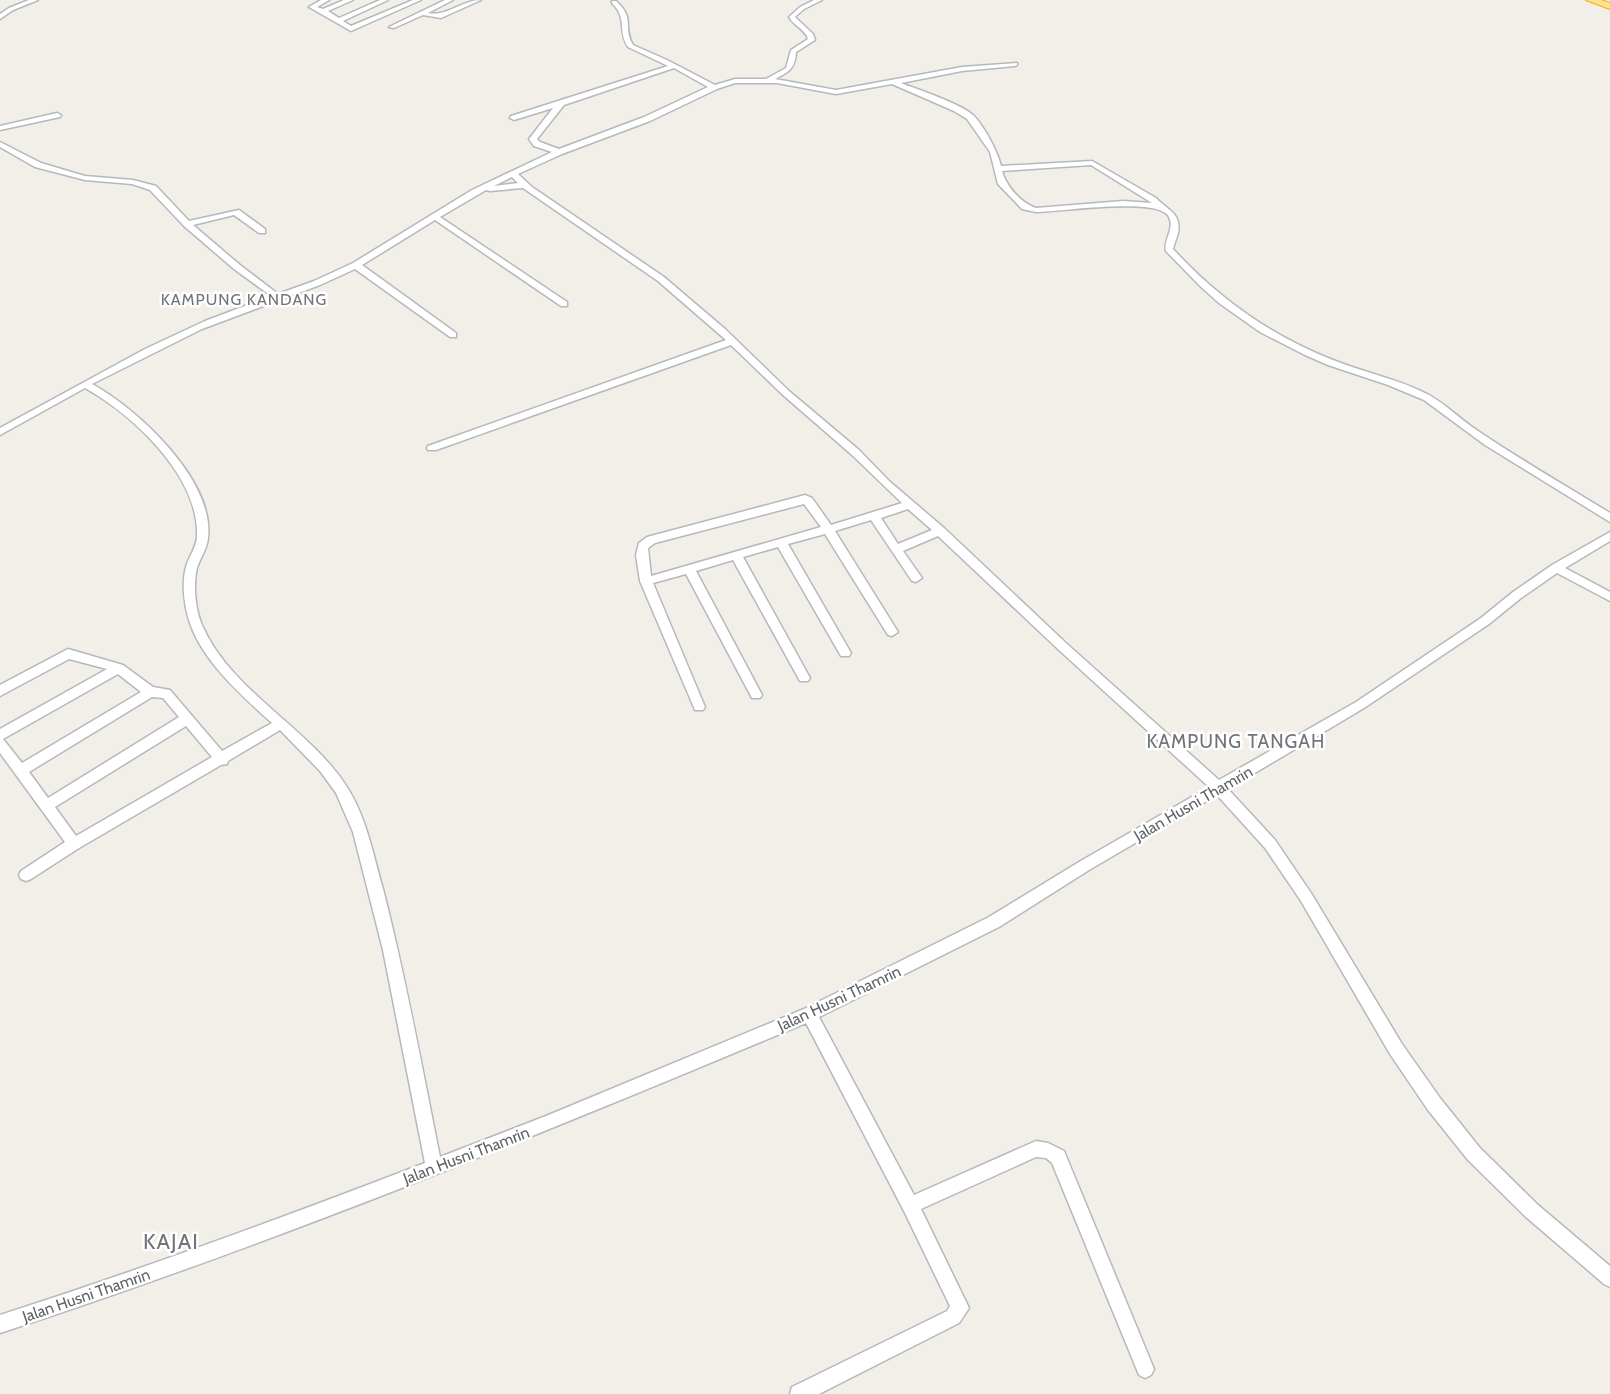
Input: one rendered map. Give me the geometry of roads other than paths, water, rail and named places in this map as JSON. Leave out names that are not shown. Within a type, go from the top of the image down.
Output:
[{"type":"highway","points":[[1591,0],[1610,5]]},
{"type":"highway","points":[[1602,0],[1610,5]]},
{"type":"street","points":[[0,17],[11,9],[35,0]]},
{"type":"street","points":[[326,0],[311,6],[323,11],[349,28],[354,28],[418,0]]},
{"type":"street","points":[[323,11],[350,0]]},
{"type":"street","points":[[338,21],[385,0]]},
{"type":"street","points":[[392,27],[450,0]]},
{"type":"street","points":[[422,12],[440,17],[478,0]]},
{"type":"street","points":[[766,81],[789,68],[792,63],[793,51],[812,40],[811,35],[795,22],[792,17],[802,8],[818,0]]},
{"type":"street","points":[[616,1],[625,13],[627,20],[624,34],[630,46],[714,87]]},
{"type":"street","points":[[0,432],[106,372],[201,326],[317,283],[356,265],[475,192],[559,152],[647,119],[714,87],[735,81],[777,81],[836,92],[962,69],[1015,64]]},
{"type":"street","points":[[514,118],[674,66]]},
{"type":"street","points":[[893,82],[970,117],[994,152],[1001,182],[1025,207],[1036,210],[1123,203],[1160,208],[1171,213],[1174,218],[1174,234],[1169,243],[1169,249],[1205,288],[1233,308],[1295,346],[1329,362],[1407,388],[1427,398],[1470,431],[1610,518]]},
{"type":"street","points":[[559,152],[537,144],[533,139],[561,103]]},
{"type":"street","points":[[0,128],[57,115]]},
{"type":"street","points":[[0,144],[38,165],[85,178],[133,182],[153,188],[188,224],[237,267],[277,297]]},
{"type":"street","points":[[999,169],[1092,163],[1153,200],[1160,208]]},
{"type":"street","points":[[513,174],[524,185],[660,278],[732,341],[786,393],[817,417],[909,505],[940,531],[1063,647],[1219,788],[1270,844],[1306,897],[1348,972],[1396,1049],[1434,1104],[1474,1154],[1532,1211],[1610,1278]]},
{"type":"street","points":[[475,192],[524,185]]},
{"type":"street","points":[[188,224],[236,212],[262,231]]},
{"type":"street","points":[[435,218],[564,304]]},
{"type":"street","points":[[356,265],[453,335]]},
{"type":"street","points":[[432,448],[732,341]]},
{"type":"street","points":[[85,384],[112,400],[132,417],[171,459],[191,488],[202,514],[204,536],[191,569],[191,603],[197,626],[224,670],[313,753],[340,787],[347,799],[364,847],[382,911],[434,1167]]},
{"type":"street","points":[[699,707],[646,581],[642,555],[643,546],[652,540],[802,499],[808,500],[892,632]]},
{"type":"street","points":[[646,581],[909,505]]},
{"type":"street","points":[[874,516],[916,578]]},
{"type":"street","points":[[896,549],[940,531]]},
{"type":"street","name":"Jalan Husni Thamrin","points":[[0,1324],[80,1298],[310,1216],[546,1124],[808,1014],[994,922],[1360,705],[1485,621],[1517,595],[1556,568],[1610,536]]},
{"type":"street","points":[[781,542],[845,653]]},
{"type":"street","points":[[736,555],[804,678]]},
{"type":"street","points":[[1556,568],[1610,597]]},
{"type":"street","points":[[689,569],[756,695]]},
{"type":"street","points":[[0,690],[68,654],[118,668],[150,692],[166,693],[222,760]]},
{"type":"street","points":[[0,735],[118,668]]},
{"type":"street","points":[[20,771],[150,692]]},
{"type":"street","points":[[46,806],[188,718]]},
{"type":"street","points":[[26,875],[74,844],[222,760],[282,723]]},
{"type":"street","points":[[0,743],[74,844]]},
{"type":"street","points":[[799,1394],[957,1313],[960,1308],[910,1205],[808,1014]]},
{"type":"street","points":[[910,1205],[1036,1149],[1045,1149],[1052,1152],[1058,1157],[1145,1369]]},
{"type":"district","name":"KAMPUNG KANDANG","points":[[244,299]]},
{"type":"district","name":"KAMPUNG TANGAH","points":[[1236,741]]},
{"type":"district","name":"KAJAI","points":[[171,1241]]}]
